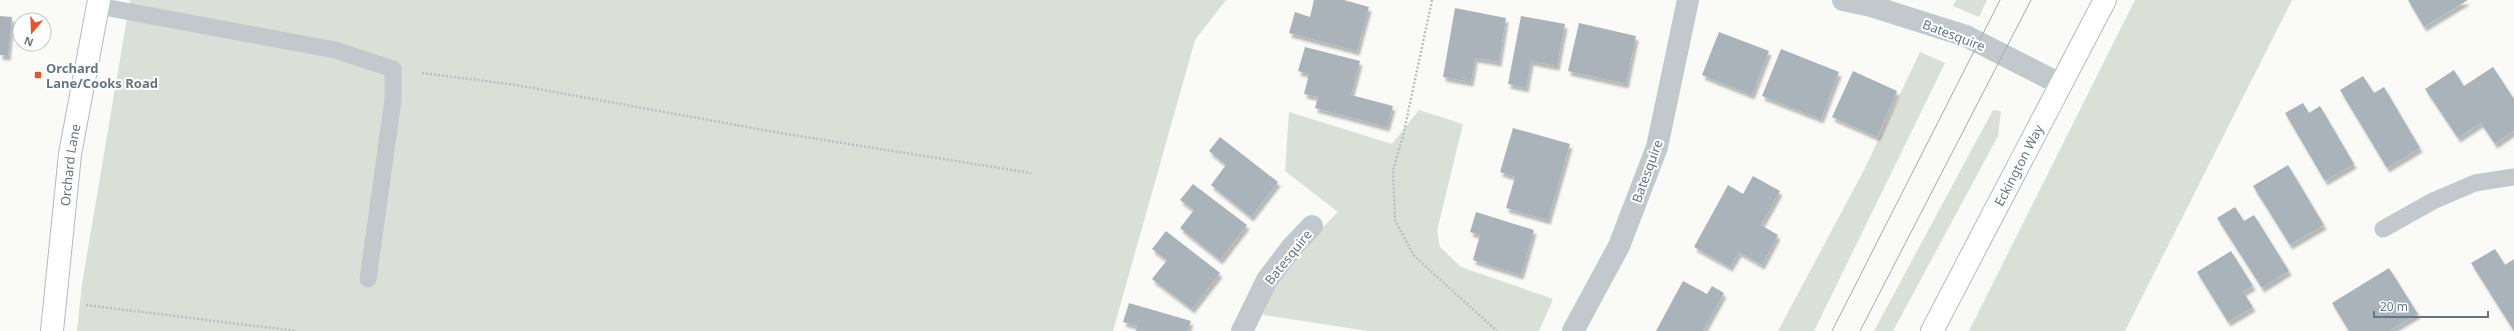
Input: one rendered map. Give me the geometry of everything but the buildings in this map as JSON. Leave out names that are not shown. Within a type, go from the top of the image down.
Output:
[{"type":"main road","name":"Eckington Way","points":[[1932,331],[2105,0]]},
{"type":"main road","name":"Orchard Lane","points":[[52,331],[70,154],[98,3]]},
{"type":"street","name":"Batesquire","points":[[1573,331],[1619,246],[1657,147],[1688,0]]},
{"type":"street","name":"Batesquire","points":[[1843,0],[1871,6],[1966,36],[2060,84]]},
{"type":"street","name":"Batesquire","points":[[1242,331],[1267,280],[1292,247],[1312,226]]},
{"type":"lane","points":[[98,3],[335,50],[393,69],[393,100],[368,279]]},
{"type":"lane","points":[[2383,229],[2432,201],[2474,183],[2514,177]]},
{"type":"path","points":[[1432,0],[1403,136],[1394,170],[1395,220],[1414,256],[1497,331]]},
{"type":"path","points":[[393,69],[516,85],[780,133],[1031,173]]},
{"type":"path","points":[[55,301],[296,331]]},
{"type":"shaded area","points":[[130,0],[1226,0],[1195,40],[1113,331],[77,331],[82,284]]},
{"type":"shaded area","points":[[1956,0],[1987,0],[1979,17],[1953,6]]},
{"type":"shaded area","points":[[2135,0],[2292,0],[2125,331],[1969,331]]},
{"type":"shaded area","points":[[1920,52],[1945,63],[1814,331],[1778,331],[1864,170]]},
{"type":"shaded area","points":[[1419,110],[1463,124],[1437,231],[1440,247],[1461,267],[1553,299],[1539,331],[1368,331],[1263,315],[1280,270],[1338,212],[1285,171],[1289,112],[1392,144]]},
{"type":"shaded area","points":[[1993,110],[2001,111],[1998,136],[1893,331],[1874,331]]},
{"type":"tram line","points":[[1832,331],[2000,0]]},
{"type":"tram line","points":[[1860,331],[2031,0]]},
{"type":"place","name":"Orchard Lane/Cooks Road","points":[[38,75]]}]
